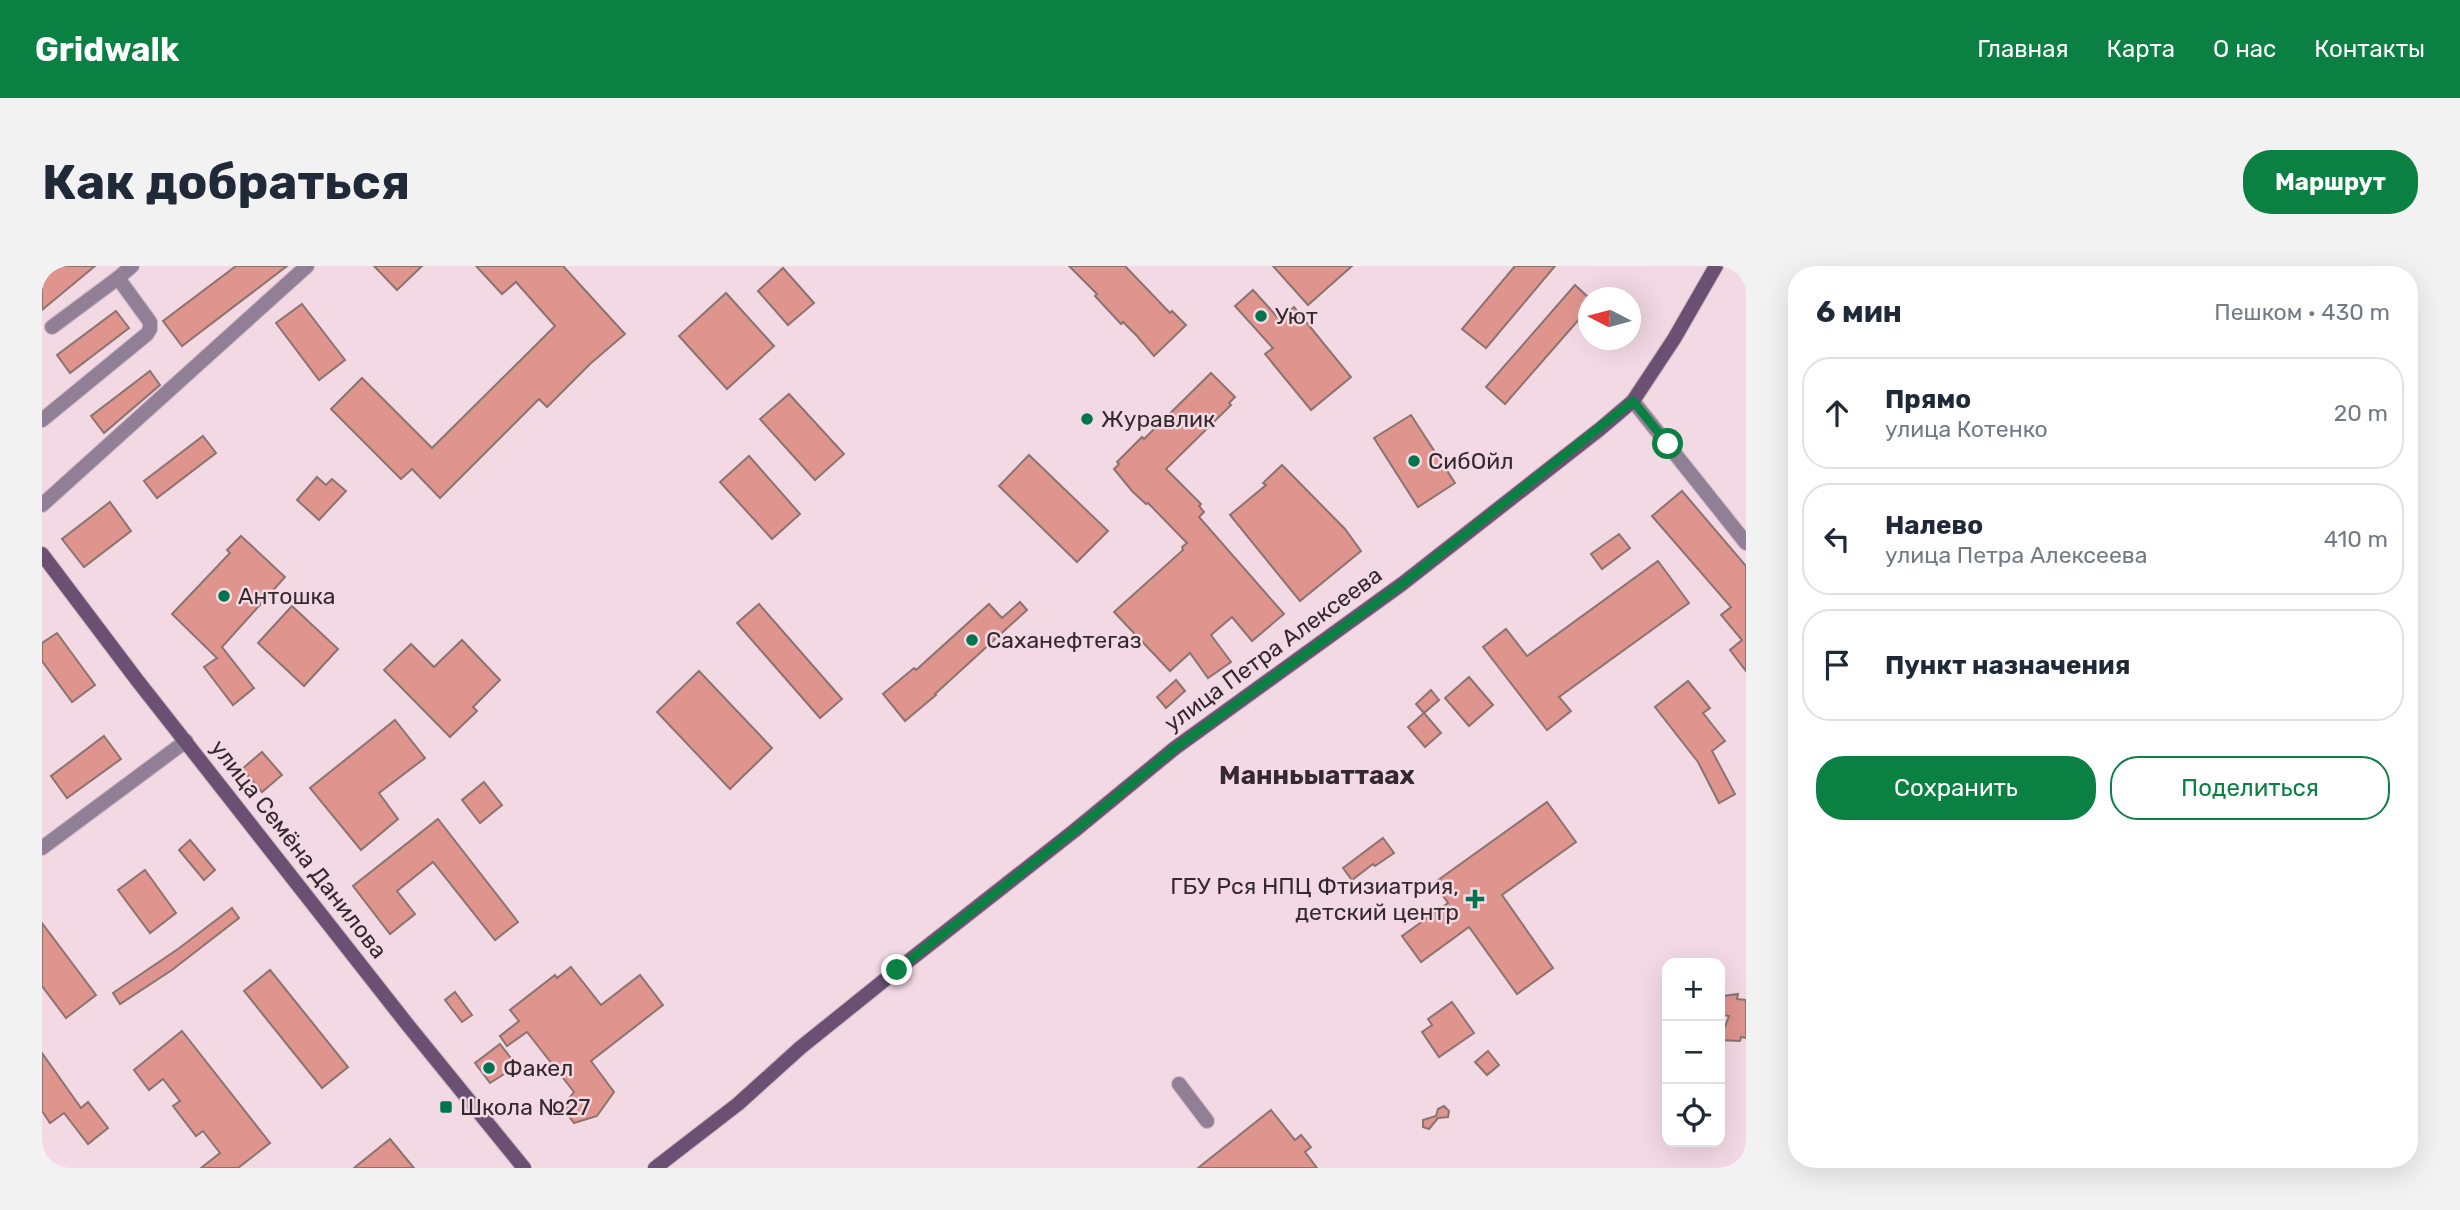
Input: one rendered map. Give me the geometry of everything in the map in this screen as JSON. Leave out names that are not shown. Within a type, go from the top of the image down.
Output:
[{"type":"street","points":[[52,327],[132,266]]},
{"type":"street","points":[[42,505],[307,266]]},
{"type":"street","name":"улица Петра Алексеева","points":[[655,1168],[738,1104],[800,1048],[1175,748],[1402,584],[1633,401],[1674,339],[1716,266]]},
{"type":"street","points":[[42,419],[150,329],[150,322],[118,278]]},
{"type":"street","points":[[1633,401],[1746,542]]},
{"type":"street","name":"улица Семёна Данилова","points":[[42,554],[407,1024],[524,1168]]},
{"type":"street","points":[[42,848],[186,741]]},
{"type":"street","points":[[1179,1084],[1207,1121]]},
{"type":"building","points":[[42,266],[95,266],[42,310]]},
{"type":"building","points":[[236,266],[287,266],[182,346],[163,321]]},
{"type":"building","points":[[374,266],[422,266],[397,290]]},
{"type":"building","points":[[476,266],[563,266],[625,334],[547,407],[539,399],[440,498],[412,469],[401,479],[331,409],[362,378],[432,448],[555,326],[516,282],[502,294]]},
{"type":"building","points":[[1069,266],[1125,266],[1170,313],[1172,311],[1186,325],[1154,356]]},
{"type":"building","points":[[1273,266],[1352,266],[1308,305]]},
{"type":"building","points":[[1515,266],[1555,266],[1486,348],[1462,329]]},
{"type":"building","points":[[783,268],[814,303],[788,325],[758,291]]},
{"type":"building","points":[[1575,285],[1578,288],[1578,320],[1505,404],[1486,387]]},
{"type":"building","points":[[1253,290],[1280,320],[1294,307],[1351,377],[1311,410],[1265,354],[1273,348],[1235,306]]},
{"type":"building","points":[[726,293],[774,346],[727,389],[679,336]]},
{"type":"building","points":[[302,304],[345,360],[319,380],[276,323]]},
{"type":"building","points":[[116,311],[129,328],[70,373],[57,355]]},
{"type":"building","points":[[150,371],[160,385],[104,433],[91,416]]},
{"type":"building","points":[[1211,373],[1235,397],[1229,403],[1231,405],[1166,469],[1201,504],[1199,506],[1204,512],[1199,517],[1284,614],[1252,641],[1232,617],[1211,635],[1231,662],[1208,678],[1190,653],[1170,671],[1114,612],[1183,550],[1182,547],[1187,543],[1148,503],[1132,491],[1114,469],[1119,464],[1117,462],[1142,437],[1144,439]]},
{"type":"building","points":[[789,394],[844,454],[815,480],[760,419]]},
{"type":"building","name":"СибОйл","points":[[1411,415],[1455,483],[1418,507],[1374,438]]},
{"type":"building","points":[[203,436],[216,453],[157,498],[144,481]]},
{"type":"building","points":[[1029,455],[1108,531],[1077,562],[999,486]]},
{"type":"building","points":[[749,456],[800,514],[772,539],[720,482]]},
{"type":"building","points":[[1282,465],[1345,529],[1361,551],[1300,601],[1230,515],[1266,485],[1263,483]]},
{"type":"building","points":[[317,477],[326,485],[332,479],[346,491],[319,520],[297,500]]},
{"type":"building","points":[[1682,491],[1746,566],[1746,671],[1730,650],[1742,640],[1721,615],[1731,607],[1652,516]]},
{"type":"building","points":[[110,502],[131,531],[84,567],[62,539]]},
{"type":"building","points":[[1619,534],[1630,548],[1602,569],[1591,554]]},
{"type":"building","name":"Антошка","points":[[241,536],[285,577],[222,647],[254,688],[233,705],[204,667],[217,658],[172,614],[230,553],[227,550]]},
{"type":"building","points":[[1658,561],[1689,603],[1559,697],[1571,711],[1547,730],[1483,647],[1506,629],[1527,656]]},
{"type":"building","points":[[1020,602],[1027,610],[905,721],[883,694],[914,668],[916,670],[989,604],[1002,618]]},
{"type":"building","points":[[759,604],[842,699],[820,718],[737,623]]},
{"type":"building","points":[[292,606],[338,649],[304,686],[258,643]]},
{"type":"building","points":[[57,633],[95,685],[72,702],[42,661],[42,643]]},
{"type":"building","points":[[462,640],[500,680],[473,707],[477,711],[450,737],[384,670],[411,644],[434,667]]},
{"type":"building","points":[[699,671],[772,748],[730,789],[657,712]]},
{"type":"building","points":[[1469,677],[1493,705],[1469,726],[1445,698]]},
{"type":"building","points":[[1176,680],[1185,691],[1166,708],[1157,697]]},
{"type":"building","points":[[1688,681],[1710,708],[1703,713],[1725,741],[1712,751],[1735,794],[1719,803],[1698,762],[1655,707]]},
{"type":"building","points":[[1431,690],[1439,700],[1424,713],[1416,704]]},
{"type":"building","points":[[1424,713],[1441,733],[1425,747],[1408,727]]},
{"type":"building","points":[[395,720],[425,758],[379,793],[398,819],[361,850],[310,788]]},
{"type":"building","points":[[104,736],[121,759],[67,798],[51,776]]},
{"type":"building","points":[[262,752],[282,775],[262,792],[242,769]]},
{"type":"building","points":[[484,782],[502,805],[480,823],[462,800]]},
{"type":"building","name":"ГБУ Рся НПЦ Фтизиатрия, детский центр","points":[[1547,802],[1576,842],[1502,895],[1553,968],[1517,994],[1469,927],[1421,962],[1402,936],[1448,903],[1434,883]]},
{"type":"building","points":[[438,819],[518,922],[495,940],[433,862],[397,891],[415,914],[390,934],[353,886]]},
{"type":"building","points":[[1383,838],[1394,853],[1375,866],[1373,864],[1352,880],[1343,868]]},
{"type":"building","points":[[190,840],[215,870],[204,880],[179,850]]},
{"type":"building","points":[[145,870],[176,913],[150,933],[118,890]]},
{"type":"building","points":[[232,908],[239,918],[172,970],[120,1004],[113,993]]},
{"type":"building","points":[[42,923],[96,995],[66,1018],[42,986]]},
{"type":"building","points":[[571,967],[601,1005],[640,975],[663,1005],[591,1061],[614,1092],[597,1116],[574,1123],[562,1107],[574,1092],[527,1032],[507,1046],[500,1036],[519,1021],[510,1010],[555,975],[557,978]]},
{"type":"building","points":[[270,970],[348,1067],[322,1088],[244,991]]},
{"type":"building","points":[[455,992],[472,1015],[462,1022],[445,1000]]},
{"type":"building","points":[[1738,994],[1737,999],[1746,1000],[1746,1038],[1741,1037],[1740,1041],[1725,1040],[1725,1027],[1729,1016],[1725,1015],[1725,996]]},
{"type":"building","points":[[1452,1002],[1474,1033],[1439,1057],[1422,1032],[1432,1025],[1428,1019]]},
{"type":"building","points":[[182,1031],[270,1143],[238,1168],[201,1168],[220,1153],[203,1131],[196,1136],[173,1106],[180,1101],[163,1079],[149,1090],[134,1070]]},
{"type":"building","points":[[500,1044],[517,1066],[490,1083],[475,1063]]},
{"type":"building","points":[[1488,1051],[1499,1065],[1487,1075],[1475,1062]]},
{"type":"building","points":[[42,1053],[81,1108],[88,1102],[108,1128],[88,1144],[64,1113],[50,1123],[42,1111]]},
{"type":"building","points":[[1444,1106],[1449,1111],[1448,1117],[1438,1118],[1429,1129],[1423,1127],[1423,1120],[1436,1116],[1438,1109]]},
{"type":"building","points":[[1271,1110],[1295,1140],[1301,1135],[1311,1147],[1305,1152],[1317,1168],[1198,1168]]},
{"type":"building","points":[[390,1139],[414,1168],[354,1168]]},
{"type":"place","name":"Уют","points":[[1261,316]]},
{"type":"place","name":"Журавлик","points":[[1087,419]]},
{"type":"place","name":"СибОйл","points":[[1414,461]]},
{"type":"place","name":"Антошка","points":[[224,596]]},
{"type":"place","name":"Саханефтегаз","points":[[972,640]]},
{"type":"place","name":"ГБУ Рся НПЦ Фтизиатрия, детский центр","points":[[1475,899]]},
{"type":"place","name":"Факел","points":[[489,1068]]},
{"type":"place","name":"Школа №27","points":[[446,1107]]},
{"type":"district","name":"Манньыаттаах","points":[[1317,775]]},
{"type":"route","points":[[897,970],[1175,748],[1402,584],[1633,401],[1668,444]]}]
